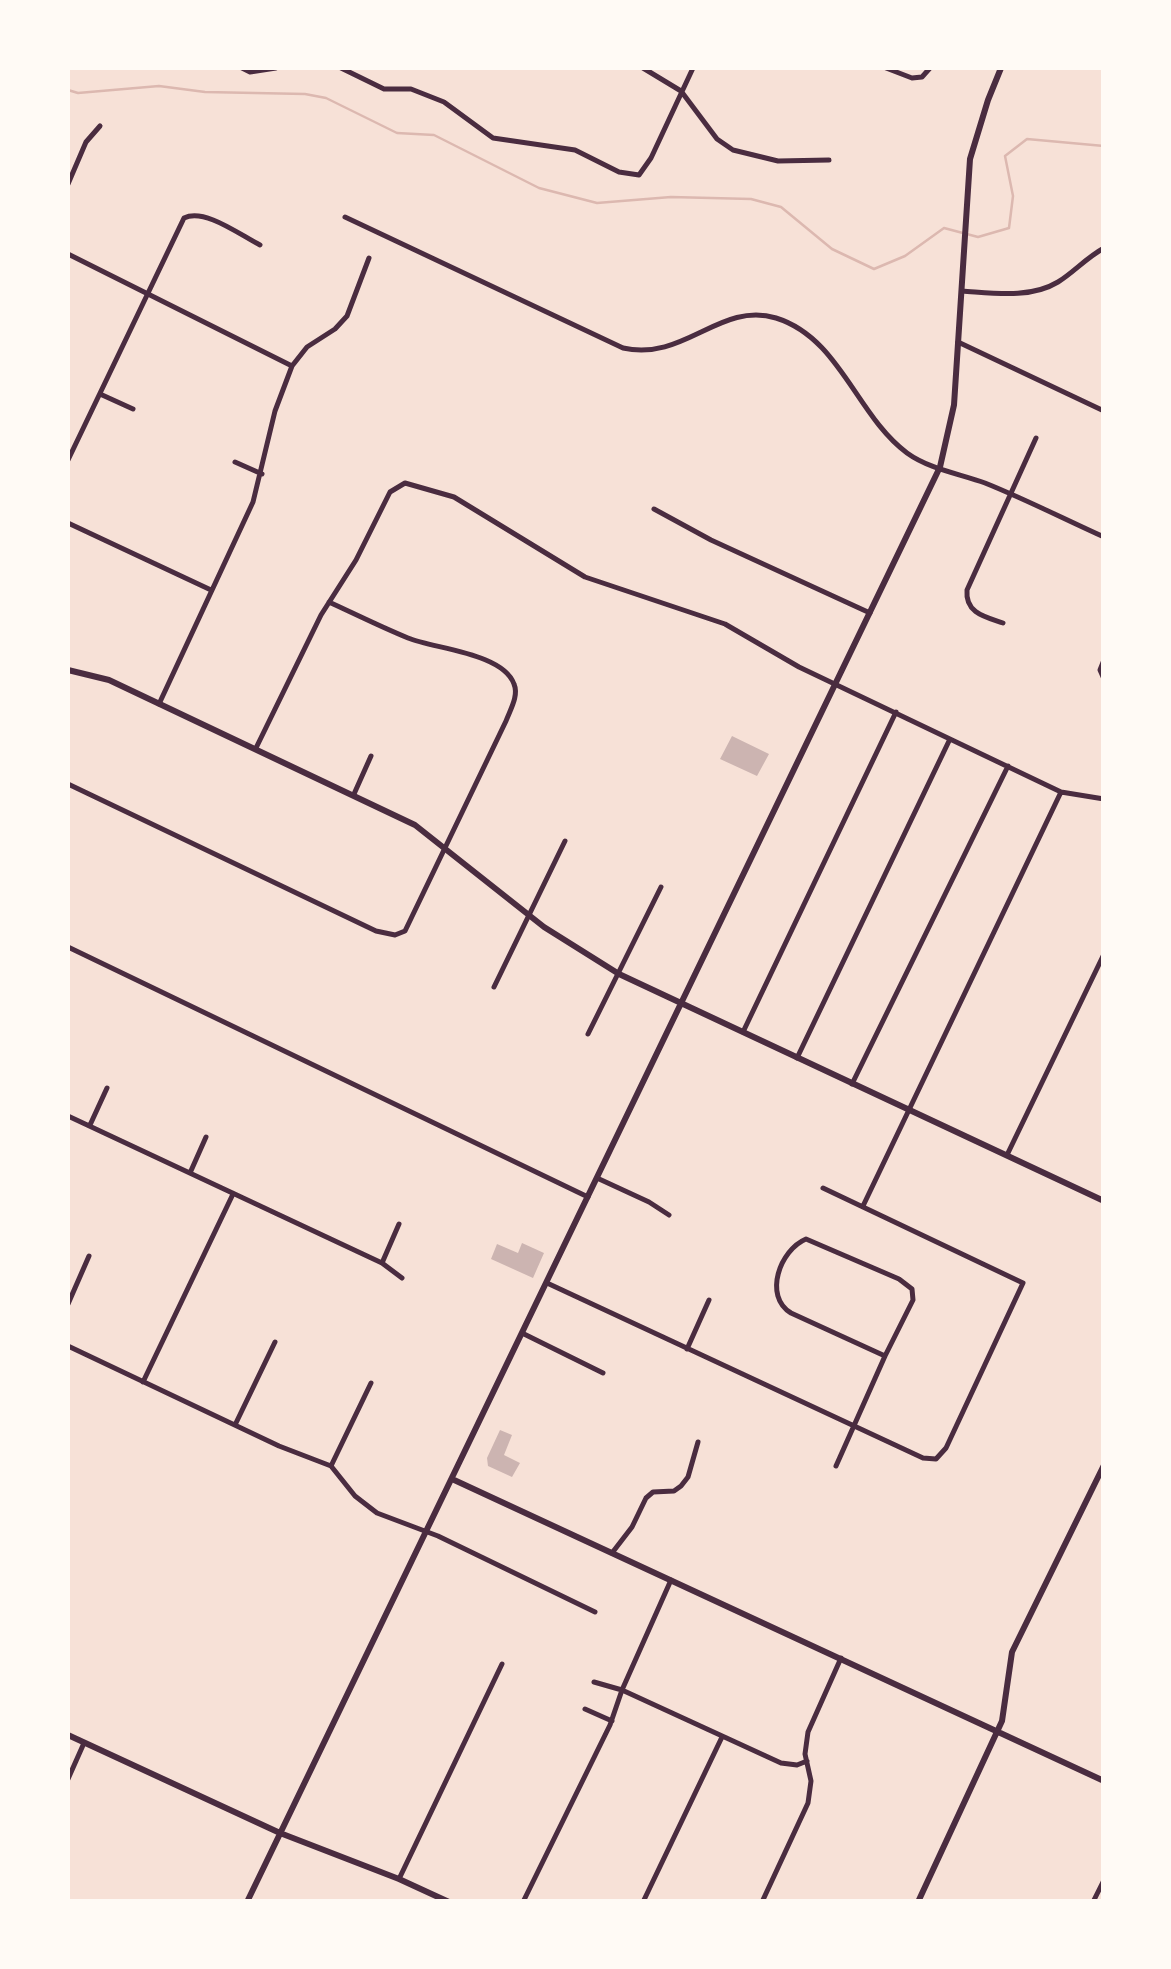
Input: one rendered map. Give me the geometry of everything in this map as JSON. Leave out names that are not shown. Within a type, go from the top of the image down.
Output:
[{"type":"street","points":[[242,68],[250,72],[276,68]]},
{"type":"street","points":[[341,68],[384,89],[412,89],[444,102],[493,138],[575,150],[630,174],[639,174],[645,168],[693,68]]},
{"type":"street","points":[[643,68],[681,91],[717,139],[734,150],[778,161],[829,160]]},
{"type":"street","points":[[886,68],[916,78],[930,68]]},
{"type":"street","points":[[247,1902],[940,468],[950,430],[970,159],[1001,68]]},
{"type":"street","points":[[68,184],[86,142],[100,126]]},
{"type":"street","points":[[68,460],[179,224],[187,215],[202,216],[260,245]]},
{"type":"street","points":[[345,217],[623,348],[656,352],[724,321],[742,317],[767,316],[790,324],[817,342],[869,414],[910,455],[1010,494],[1104,537]]},
{"type":"street","points":[[962,291],[1023,293],[1053,285],[1104,248]]},
{"type":"street","points":[[68,254],[292,366]]},
{"type":"street","points":[[159,704],[253,502],[275,412],[292,366],[306,347],[347,316],[369,258]]},
{"type":"street","points":[[958,342],[1104,411]]},
{"type":"street","points":[[100,394],[134,410]]},
{"type":"street","points":[[1003,623],[973,611],[966,596],[1036,438]]},
{"type":"street","points":[[235,462],[262,474]]},
{"type":"street","points":[[256,748],[329,602],[369,537],[390,492],[405,483],[442,492],[564,566],[714,619],[836,684],[1062,792],[1104,799]]},
{"type":"street","points":[[654,509],[711,540],[870,612]]},
{"type":"street","points":[[68,524],[211,590]]},
{"type":"street","points":[[68,784],[376,931],[395,935],[411,925],[506,721],[516,688],[511,678],[479,657],[410,639],[329,602]]},
{"type":"street","points":[[1104,660],[1100,670],[1104,679]]},
{"type":"street","points":[[68,670],[109,680],[414,824],[530,916],[574,948],[620,974],[1104,1201]]},
{"type":"street","points":[[743,1032],[896,712]]},
{"type":"street","points":[[797,1058],[950,740]]},
{"type":"street","points":[[354,794],[371,756]]},
{"type":"street","points":[[852,1084],[1008,766]]},
{"type":"street","points":[[863,1206],[1062,792]]},
{"type":"street","points":[[494,987],[565,841]]},
{"type":"street","points":[[588,1034],[661,886]]},
{"type":"street","points":[[68,946],[588,1197]]},
{"type":"street","points":[[1007,1154],[1104,954]]},
{"type":"street","points":[[90,1125],[107,1088]]},
{"type":"street","points":[[68,1116],[382,1264],[402,1278]]},
{"type":"street","points":[[190,1172],[206,1137]]},
{"type":"street","points":[[597,1178],[670,1215]]},
{"type":"street","points":[[547,1283],[853,1428],[923,1458],[939,1457],[1023,1283],[823,1188]]},
{"type":"street","points":[[143,1382],[233,1194]]},
{"type":"street","points":[[382,1264],[399,1224]]},
{"type":"street","points":[[836,1466],[912,1300],[912,1288],[809,1239],[799,1242],[776,1283],[779,1304],[790,1313],[885,1356]]},
{"type":"street","points":[[68,1304],[89,1256]]},
{"type":"street","points":[[688,1349],[710,1300]]},
{"type":"street","points":[[522,1333],[603,1373]]},
{"type":"street","points":[[235,1425],[275,1342]]},
{"type":"street","points":[[68,1346],[306,1458],[331,1466],[364,1506],[594,1612]]},
{"type":"street","points":[[331,1466],[371,1383]]},
{"type":"street","points":[[612,1552],[632,1527],[646,1498],[653,1492],[674,1491],[688,1478],[698,1442]]},
{"type":"street","points":[[918,1902],[998,1731],[1008,1694],[1012,1652],[1104,1465]]},
{"type":"street","points":[[451,1479],[1104,1782]]},
{"type":"street","points":[[523,1902],[612,1721],[671,1580]]},
{"type":"street","points":[[762,1902],[808,1803],[808,1732],[841,1658]]},
{"type":"street","points":[[399,1878],[502,1664]]},
{"type":"street","points":[[594,1682],[622,1690],[782,1764],[807,1761]]},
{"type":"street","points":[[585,1708],[612,1721]]},
{"type":"street","points":[[68,1735],[280,1832],[399,1878],[449,1902]]},
{"type":"street","points":[[643,1902],[722,1737]]},
{"type":"street","points":[[68,1779],[84,1743]]},
{"type":"street","points":[[1094,1902],[1104,1880]]},
{"type":"building","points":[[732,736],[769,754],[757,776],[720,759]]},
{"type":"building","points":[[522,1243],[544,1253],[533,1278],[491,1259],[497,1244],[518,1253]]},
{"type":"building","points":[[500,1430],[512,1435],[504,1455],[520,1463],[512,1477],[488,1466],[487,1458]]},
{"type":"waterway","points":[[68,90],[78,93],[159,86],[326,98],[397,133],[434,135],[539,188],[597,203],[671,197],[751,199],[781,207],[832,249],[874,269],[905,256],[944,228],[978,237],[1009,228],[1013,196],[1005,156],[1027,139],[1104,146]]}]
